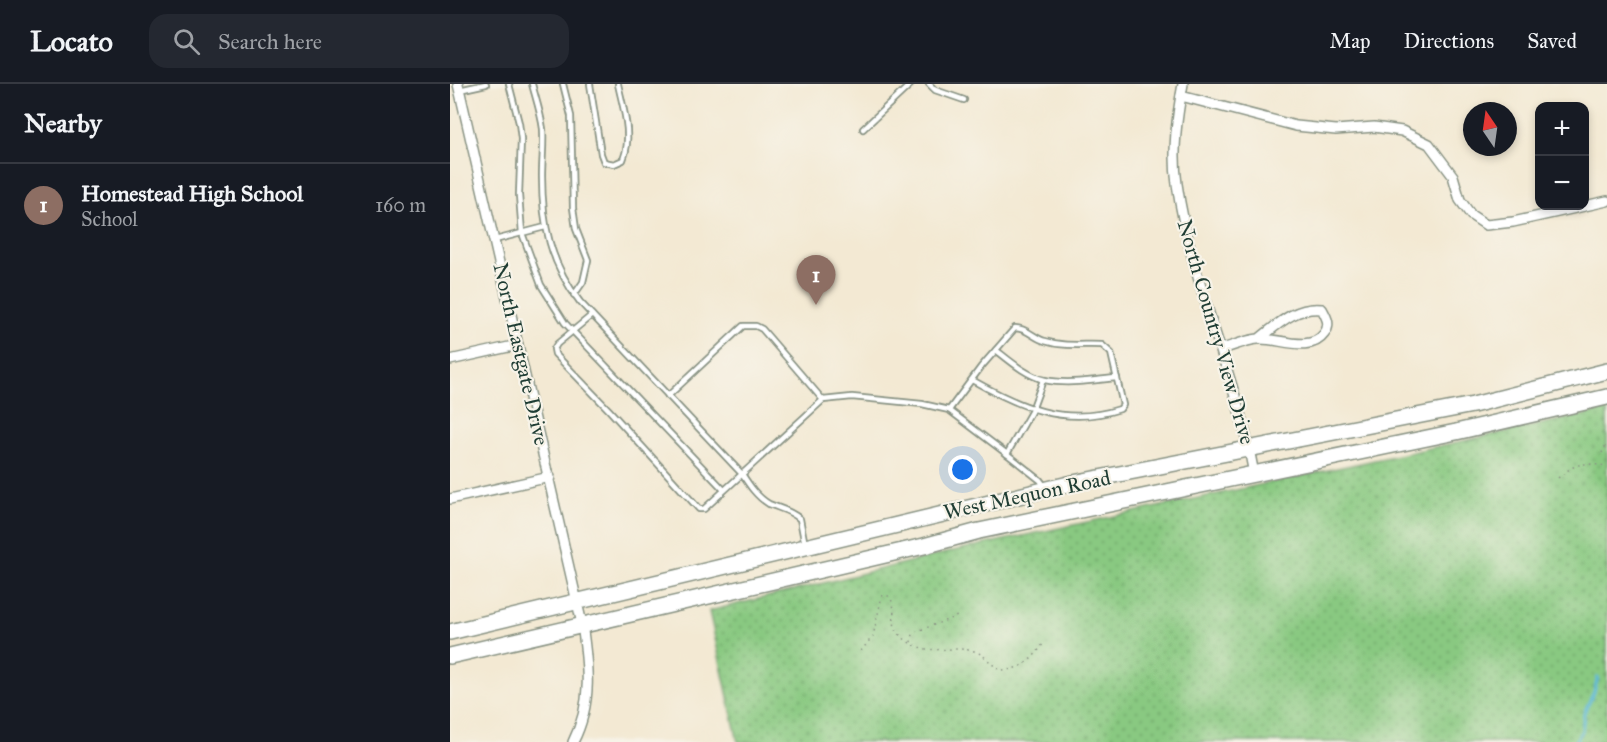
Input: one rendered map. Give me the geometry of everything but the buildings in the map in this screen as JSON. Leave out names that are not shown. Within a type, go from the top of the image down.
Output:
[{"type":"main road","name":"West Mequon Road","points":[[450,632],[1048,490],[1473,405],[1607,371]]},
{"type":"main road","points":[[1589,401],[1607,390]]},
{"type":"main road","name":"West Mequon Road","points":[[450,656],[978,531],[1456,432],[1607,397]]},
{"type":"street","name":"North Country View Drive","points":[[1183,84],[1176,134],[1177,182],[1189,248],[1222,349],[1250,448],[1254,474]]},
{"type":"street","name":"North Eastgate Drive","points":[[456,88],[495,240],[582,624],[588,687],[581,727],[573,742]]},
{"type":"street","points":[[1181,96],[1296,126],[1336,130],[1374,127],[1402,131],[1429,144],[1453,176],[1460,200],[1471,215],[1486,225],[1514,222],[1607,201]]},
{"type":"street","points":[[1222,349],[1259,339],[1280,322],[1310,307],[1322,309],[1328,320],[1327,330],[1321,339],[1307,343],[1291,344],[1259,339]]},
{"type":"street","points":[[450,360],[518,345]]},
{"type":"street","points":[[450,499],[550,477]]},
{"type":"lane","points":[[456,88],[486,84]]},
{"type":"lane","points":[[509,84],[521,140],[519,195],[522,233],[541,285],[565,322],[724,490]]},
{"type":"lane","points":[[532,84],[543,126],[545,227],[556,262],[566,283],[592,315],[742,474],[754,492],[769,503],[786,508],[800,519],[805,546]]},
{"type":"lane","points":[[563,84],[571,116],[573,208],[576,229],[588,260],[583,282],[574,295]]},
{"type":"lane","points":[[590,84],[601,154],[604,162],[614,164],[623,160],[627,151],[627,130],[618,84]]},
{"type":"lane","points":[[863,129],[911,84]]},
{"type":"lane","points":[[930,84],[935,90],[964,100]]},
{"type":"lane","points":[[495,240],[545,227]]},
{"type":"lane","points":[[592,315],[557,344],[554,349],[555,354],[699,509],[704,509],[823,400],[852,397],[922,404],[949,410],[1040,480],[1048,490]]},
{"type":"lane","points":[[668,396],[743,326],[756,326],[762,329],[823,400]]},
{"type":"lane","points":[[949,410],[972,380],[996,350],[1015,328],[1021,328],[1042,341],[1057,344],[1102,345],[1112,353],[1123,405],[1120,409],[1103,415],[1076,416],[1032,410],[1009,401],[972,380]]},
{"type":"lane","points":[[996,350],[1013,364],[1043,380],[1066,382],[1117,378]]},
{"type":"lane","points":[[1007,454],[1032,410],[1043,380]]},
{"type":"path","points":[[1602,453],[1607,443]]},
{"type":"path","points":[[1558,478],[1570,467],[1581,463],[1607,466]]},
{"type":"path","points":[[861,651],[873,636],[884,595],[893,601],[893,620],[896,631],[911,643],[924,649],[974,651],[985,656],[1000,670],[1005,670],[1026,665],[1046,641]]},
{"type":"path","points":[[911,643],[915,632],[960,615]]},
{"type":"green space","points":[[1607,410],[1607,742],[738,742],[709,611],[962,549]]},
{"type":"waterway","points":[[1575,742],[1582,731],[1584,713],[1598,677]]},
{"type":"place","name":"Homestead High School","points":[[816,305]]}]
